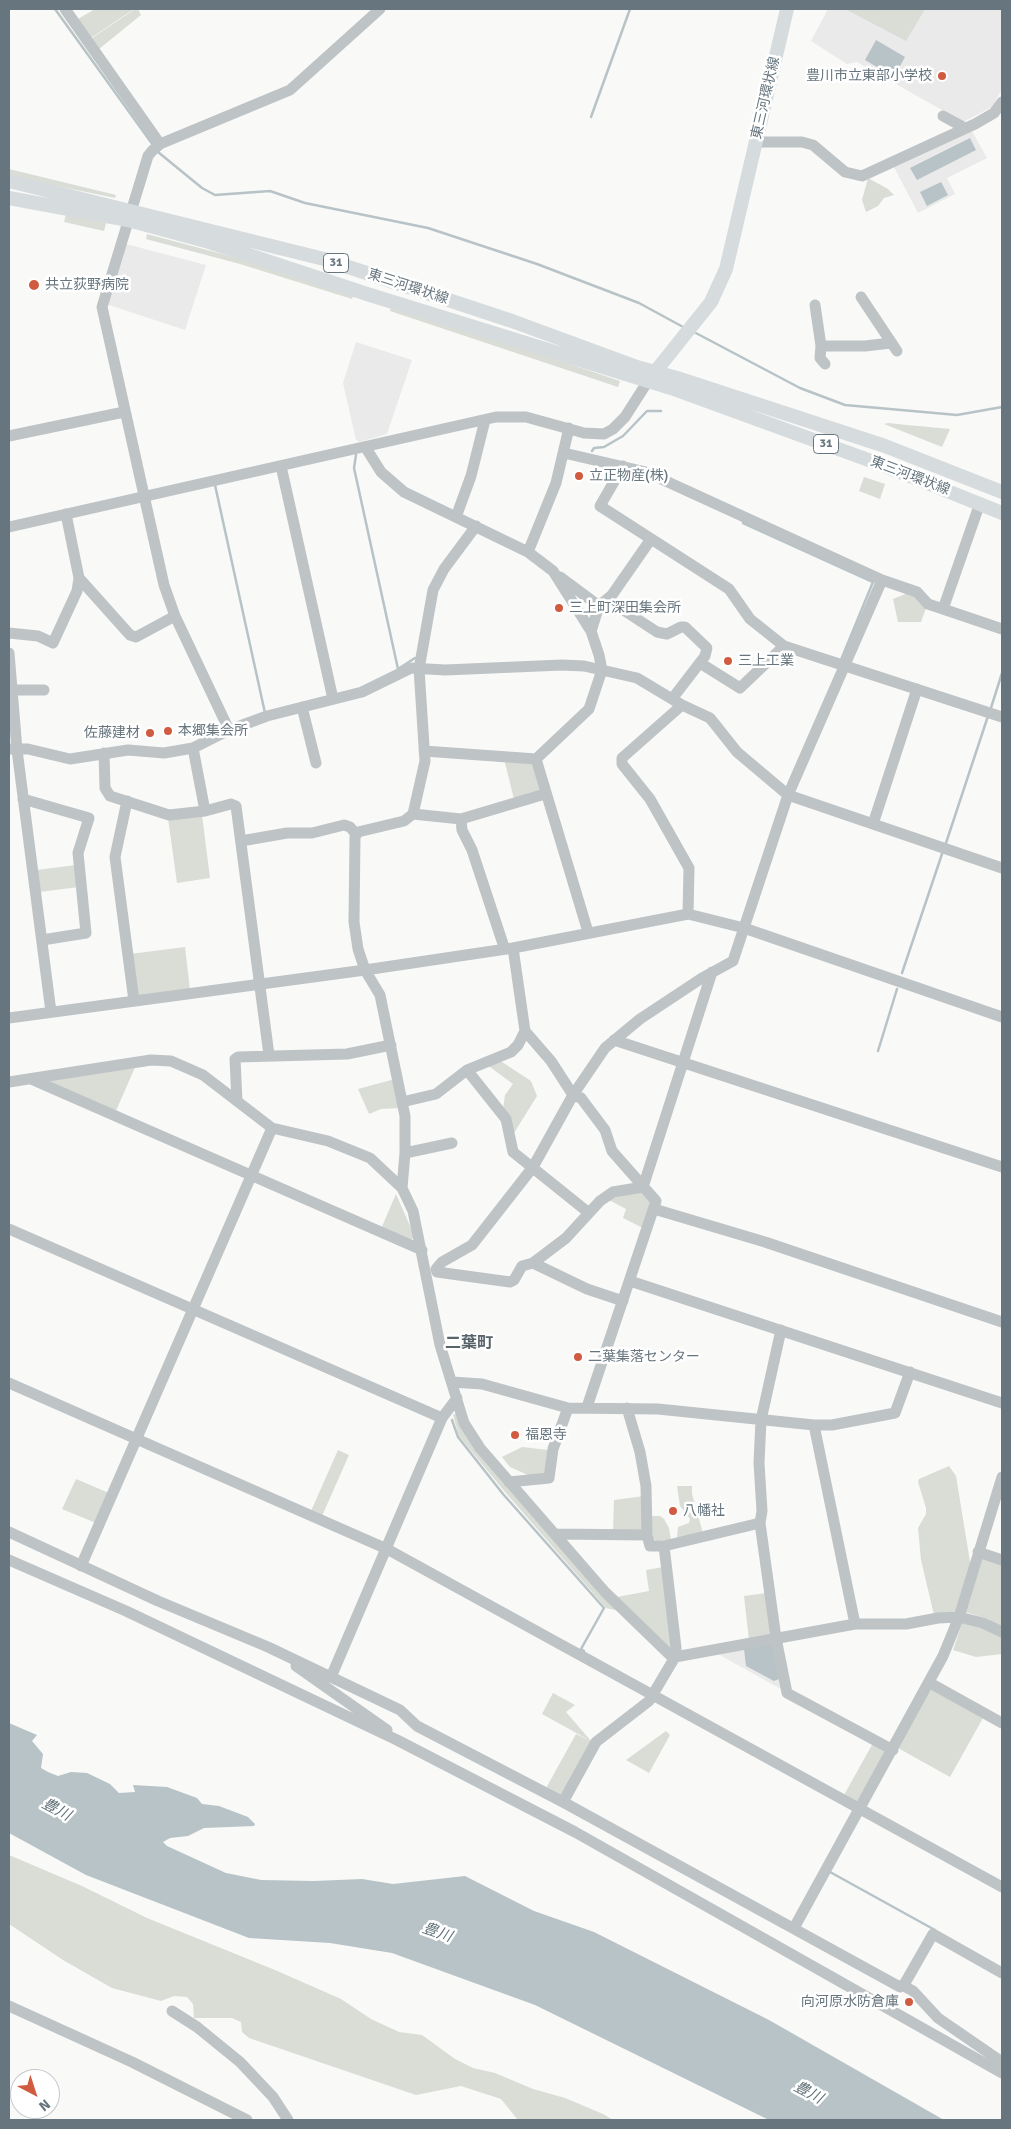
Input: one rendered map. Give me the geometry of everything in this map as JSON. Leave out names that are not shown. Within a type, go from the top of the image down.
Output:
[{"type":"main road","name":"東三河環状線","points":[[652,377],[711,302],[726,269],[787,9]]},
{"type":"main road","name":"東三河環状線","points":[[9,181],[130,215],[324,259],[512,321],[636,367],[652,377],[690,394],[980,502],[1002,513]]},
{"type":"main road","name":"東三河環状線","points":[[9,198],[130,215],[367,294],[885,446],[1002,492]]},
{"type":"street","points":[[65,9],[156,148]]},
{"type":"street","points":[[229,730],[175,616],[164,585],[146,495],[124,412],[102,307],[148,156],[156,148],[290,90],[380,9]]},
{"type":"street","points":[[756,142],[802,142],[813,145],[845,172],[862,176],[994,113],[1002,102]]},
{"type":"street","points":[[943,116],[965,128]]},
{"type":"street","points":[[821,346],[894,347],[861,297]]},
{"type":"street","points":[[815,305],[821,346],[820,358],[825,364]]},
{"type":"street","points":[[9,527],[146,495],[366,448],[496,417],[521,417],[599,434],[613,429],[625,417],[652,377]]},
{"type":"street","points":[[9,436],[124,412]]},
{"type":"street","points":[[456,517],[470,476],[485,420]]},
{"type":"street","points":[[528,552],[548,505],[564,453],[569,428]]},
{"type":"street","points":[[366,448],[381,472],[396,486],[528,552],[553,571],[603,603],[657,632],[667,634],[685,627],[707,648],[677,702],[622,758],[622,764],[650,799],[689,868],[688,914]]},
{"type":"street","points":[[564,453],[646,472],[882,580],[917,592],[928,604],[1002,629]]},
{"type":"street","points":[[281,466],[333,699]]},
{"type":"street","points":[[623,466],[600,506],[729,589],[750,619],[784,646],[1002,716]]},
{"type":"street","points":[[944,610],[980,502]]},
{"type":"street","points":[[9,633],[38,636],[53,642],[77,591],[78,578],[66,514]]},
{"type":"street","points":[[356,834],[404,821],[413,814],[424,772],[419,669],[432,590],[444,569],[476,526]]},
{"type":"street","points":[[591,631],[603,603],[651,539]]},
{"type":"street","points":[[424,751],[536,759],[589,709],[602,670],[599,655],[591,631],[553,571]]},
{"type":"street","points":[[78,578],[95,599],[133,637],[175,616]]},
{"type":"street","points":[[643,1187],[613,1192],[589,1213],[566,1238],[533,1263],[522,1266],[514,1280],[510,1282],[437,1272],[436,1269],[442,1262],[472,1245],[533,1167],[573,1095],[597,1057],[640,1019],[712,972],[733,961],[788,795],[882,580]]},
{"type":"street","points":[[700,663],[740,688],[784,646]]},
{"type":"street","points":[[9,658],[13,690],[13,749],[23,799],[51,1012]]},
{"type":"street","points":[[13,749],[28,750],[70,759],[128,750],[164,753],[193,748],[229,730],[302,707],[362,692],[411,668],[445,670],[562,665],[602,670],[637,678],[677,702],[710,718],[737,752],[788,795],[1002,868]]},
{"type":"street","points":[[873,824],[917,689]]},
{"type":"street","points":[[13,690],[44,690]]},
{"type":"street","points":[[302,707],[316,763]]},
{"type":"street","points":[[193,748],[205,811]]},
{"type":"street","points":[[104,753],[103,779],[107,793],[169,815],[205,811],[231,804],[236,806],[270,1055]]},
{"type":"street","points":[[536,759],[588,932]]},
{"type":"street","points":[[413,814],[461,819],[545,794]]},
{"type":"street","points":[[23,799],[89,818],[78,853],[86,933],[42,940]]},
{"type":"street","points":[[127,801],[115,857],[134,1001]]},
{"type":"street","points":[[461,819],[462,830],[472,850],[508,948],[525,1031],[551,1061],[573,1095],[581,1098],[605,1130],[612,1151],[656,1201],[587,1407]]},
{"type":"street","points":[[241,841],[287,833],[312,832],[344,825],[350,827],[356,834],[354,922],[358,950],[366,970],[380,995],[405,1116],[402,1188]]},
{"type":"street","points":[[9,1018],[366,970],[508,948],[688,914],[744,928],[1002,1017]]},
{"type":"street","points":[[643,1187],[712,972]]},
{"type":"street","points":[[402,1102],[436,1094],[467,1070],[512,1052],[525,1031]]},
{"type":"street","points":[[614,1040],[1002,1167]]},
{"type":"street","points":[[237,1101],[235,1060],[238,1057],[347,1054],[391,1045]]},
{"type":"street","points":[[9,1082],[150,1060],[170,1061],[203,1075],[272,1128],[320,1138],[364,1154],[402,1188],[413,1212],[440,1344],[464,1423],[480,1448],[605,1592],[675,1657]]},
{"type":"street","points":[[467,1070],[506,1119],[513,1152],[589,1213]]},
{"type":"street","points":[[30,1079],[422,1250]]},
{"type":"street","points":[[81,1566],[272,1128]]},
{"type":"street","points":[[405,1152],[452,1143]]},
{"type":"street","points":[[654,1209],[765,1242],[1002,1322]]},
{"type":"street","points":[[9,1229],[442,1418]]},
{"type":"street","points":[[533,1263],[587,1289],[623,1301]]},
{"type":"street","points":[[630,1281],[1002,1403]]},
{"type":"street","points":[[782,1330],[761,1420],[759,1463],[762,1511],[760,1523],[776,1638],[787,1693],[893,1750]]},
{"type":"street","points":[[452,1382],[482,1384],[568,1408],[658,1409],[814,1425],[832,1425],[895,1413],[910,1372]]},
{"type":"street","points":[[9,1383],[386,1549],[1002,1887]]},
{"type":"street","points":[[331,1677],[442,1418],[457,1398]]},
{"type":"street","points":[[509,1482],[549,1478],[554,1448],[568,1408]]},
{"type":"street","points":[[627,1408],[642,1460],[646,1486],[646,1535],[650,1546],[664,1546],[760,1523]]},
{"type":"street","points":[[814,1425],[855,1624]]},
{"type":"street","points":[[794,1928],[930,1683],[959,1617],[1002,1477]]},
{"type":"street","points":[[9,1532],[400,1710],[417,1726],[563,1802],[900,1987],[904,1986],[913,1992],[938,2018],[1002,2062]]},
{"type":"street","points":[[555,1534],[646,1535]]},
{"type":"street","points":[[563,1802],[596,1742],[654,1695],[675,1657],[676,1648],[664,1546]]},
{"type":"street","points":[[978,1552],[1002,1560]]},
{"type":"street","points":[[9,1560],[126,1612],[397,1740],[575,1832],[1002,2073]]},
{"type":"street","points":[[675,1657],[855,1624],[906,1624],[938,1618],[959,1617],[983,1623],[1002,1632]]},
{"type":"street","points":[[280,1654],[385,1728],[397,1740]]},
{"type":"street","points":[[930,1683],[1002,1723]]},
{"type":"street","points":[[904,1986],[933,1934],[1002,1973]]},
{"type":"street","points":[[9,2006],[132,2062],[247,2120]]},
{"type":"street","points":[[172,2011],[197,2027],[240,2062],[273,2097],[288,2120]]},
{"type":"shaded area","points":[[95,9],[134,9],[91,38],[78,19]]},
{"type":"shaded area","points":[[135,9],[138,9],[141,15],[99,49],[92,38]]},
{"type":"shaded area","name":"豊川市立東部小学校","points":[[828,9],[1002,9],[1002,89],[992,107],[963,122],[857,62],[847,64],[811,41]]},
{"type":"shaded area","points":[[845,9],[925,9],[906,41]]},
{"type":"shaded area","points":[[972,131],[987,158],[947,178],[955,194],[918,213],[894,167]]},
{"type":"shaded area","points":[[9,169],[116,195],[115,198],[9,176]]},
{"type":"shaded area","points":[[868,178],[888,189],[894,195],[884,198],[878,206],[866,212],[862,200]]},
{"type":"shaded area","points":[[66,214],[106,223],[104,231],[64,222]]},
{"type":"shaded area","points":[[147,234],[241,259],[354,294],[352,299],[240,264],[146,239]]},
{"type":"shaded area","points":[[126,244],[206,265],[185,330],[106,304]]},
{"type":"shaded area","points":[[391,306],[620,381],[618,387],[390,311]]},
{"type":"shaded area","points":[[356,342],[412,360],[387,434],[359,442],[356,440],[343,383]]},
{"type":"shaded area","points":[[884,424],[950,429],[942,447]]},
{"type":"shaded area","points":[[864,477],[885,484],[880,499],[859,491]]},
{"type":"shaded area","points":[[908,593],[914,594],[926,608],[921,622],[898,622],[893,599]]},
{"type":"shaded area","points":[[504,759],[531,762],[540,788],[539,792],[514,799]]},
{"type":"shaded area","points":[[202,815],[210,878],[177,883],[168,818]]},
{"type":"shaded area","points":[[76,865],[79,887],[39,892],[37,870]]},
{"type":"shaded area","points":[[185,947],[190,990],[136,997],[130,954]]},
{"type":"shaded area","points":[[499,1060],[531,1081],[537,1096],[514,1133],[503,1109],[505,1095],[513,1084],[486,1064]]},
{"type":"shaded area","points":[[136,1065],[115,1113],[41,1080]]},
{"type":"shaded area","points":[[395,1079],[400,1108],[381,1109],[369,1114],[358,1089]]},
{"type":"shaded area","points":[[641,1191],[651,1203],[643,1228],[623,1218],[626,1209],[607,1199]]},
{"type":"shaded area","points":[[396,1194],[414,1235],[411,1242],[381,1229]]},
{"type":"shaded area","points":[[456,1413],[624,1612],[606,1608],[505,1492],[459,1436],[453,1415]]},
{"type":"shaded area","points":[[522,1447],[548,1450],[545,1476],[530,1476],[510,1467],[502,1457]]},
{"type":"shaded area","points":[[338,1450],[349,1455],[322,1516],[311,1511]]},
{"type":"shaded area","points":[[949,1466],[956,1476],[971,1568],[958,1611],[934,1615],[921,1560],[918,1528],[926,1514],[926,1508],[918,1482],[919,1479]]},
{"type":"shaded area","points":[[76,1479],[109,1493],[96,1523],[62,1509]]},
{"type":"shaded area","points":[[677,1486],[692,1486],[692,1494],[703,1533],[677,1537],[678,1527],[689,1523],[690,1519],[680,1506]]},
{"type":"shaded area","points":[[644,1496],[644,1532],[613,1532],[614,1500]]},
{"type":"shaded area","points":[[650,1516],[660,1516],[664,1519],[669,1528],[671,1540],[657,1541],[653,1539]]},
{"type":"shaded area","points":[[983,1557],[1002,1564],[1002,1628],[988,1619],[965,1612]]},
{"type":"shaded area","points":[[663,1567],[673,1651],[617,1597],[649,1591],[646,1570]]},
{"type":"shaded area","points":[[767,1593],[772,1636],[749,1640],[744,1596]]},
{"type":"shaded area","points":[[963,1621],[1002,1635],[1002,1654],[976,1657],[953,1650]]},
{"type":"shaded area","points":[[775,1642],[781,1689],[716,1653]]},
{"type":"shaded area","points":[[931,1689],[983,1718],[950,1777],[898,1748]]},
{"type":"shaded area","points":[[553,1693],[575,1705],[566,1712],[592,1742],[561,1798],[545,1790],[576,1734],[589,1740],[542,1714]]},
{"type":"shaded area","points":[[666,1731],[670,1735],[649,1773],[626,1760]]},
{"type":"shaded area","points":[[873,1743],[888,1751],[859,1803],[844,1795]]},
{"type":"shaded area","points":[[9,1855],[82,1886],[147,1918],[341,1999],[371,2019],[399,2032],[422,2035],[455,2059],[473,2068],[495,2073],[533,2089],[565,2098],[613,2120],[518,2120],[501,2099],[461,2086],[416,2095],[249,2038],[242,2032],[241,2022],[232,2018],[194,2018],[193,2004],[187,1997],[174,1996],[161,2001],[112,1988],[63,1960],[9,1924]]},
{"type":"water","points":[[876,40],[905,57],[894,77],[865,60]]},
{"type":"water","points":[[970,138],[976,150],[917,180],[910,168]]},
{"type":"water","points":[[941,182],[948,195],[927,206],[920,192]]},
{"type":"water","points":[[773,1644],[779,1679],[774,1681],[746,1666],[744,1649]]},
{"type":"water","name":"豊川","points":[[9,1723],[37,1735],[32,1741],[43,1754],[41,1768],[58,1776],[71,1772],[87,1773],[110,1784],[119,1793],[135,1792],[133,1785],[167,1787],[197,1798],[202,1804],[219,1806],[248,1817],[255,1824],[254,1826],[204,1828],[188,1836],[170,1838],[163,1842],[167,1846],[226,1873],[261,1880],[314,1881],[362,1879],[393,1884],[465,1876],[534,1911],[594,1932],[769,2020],[944,2120],[769,2120],[535,2005],[392,1953],[330,1943],[249,1938],[86,1875],[9,1833]]},
{"type":"waterway","points":[[55,9],[153,145]]},
{"type":"waterway","points":[[591,117],[630,9]]},
{"type":"waterway","points":[[158,152],[202,188],[215,195],[270,191],[305,203],[428,228],[537,264],[639,303],[685,328]]},
{"type":"waterway","points":[[692,331],[800,388],[845,405],[957,415],[1002,407]]},
{"type":"waterway","points":[[592,451],[594,448],[604,447],[623,436],[647,411],[661,411]]},
{"type":"waterway","points":[[356,455],[354,468],[398,669],[415,658]]},
{"type":"waterway","points":[[215,485],[265,713]]},
{"type":"waterway","points":[[743,523],[873,582],[841,660]]},
{"type":"waterway","points":[[990,711],[1002,673]]},
{"type":"waterway","points":[[945,846],[988,716]]},
{"type":"waterway","points":[[902,973],[943,851]]},
{"type":"waterway","points":[[878,1051],[897,989]]},
{"type":"waterway","points":[[452,1420],[458,1437],[503,1494],[604,1608],[581,1649],[584,1651]]},
{"type":"waterway","points":[[830,1872],[935,1930]]},
{"type":"place","name":"豊川市立東部小学校","points":[[942,76]]},
{"type":"place","name":"共立荻野病院","points":[[34,285]]},
{"type":"place","name":"立正物産(株)","points":[[579,476]]},
{"type":"place","name":"三上町深田集会所","points":[[559,608]]},
{"type":"place","name":"三上工業","points":[[728,661]]},
{"type":"place","name":"本郷集会所","points":[[168,731]]},
{"type":"place","name":"佐藤建材","points":[[150,733]]},
{"type":"place","name":"二葉集落センター","points":[[578,1357]]},
{"type":"place","name":"福恩寺","points":[[515,1435]]},
{"type":"place","name":"八幡社","points":[[673,1511]]},
{"type":"place","name":"向河原水防倉庫","points":[[909,2002]]},
{"type":"district","name":"二葉町","points":[[469,1344]]}]
